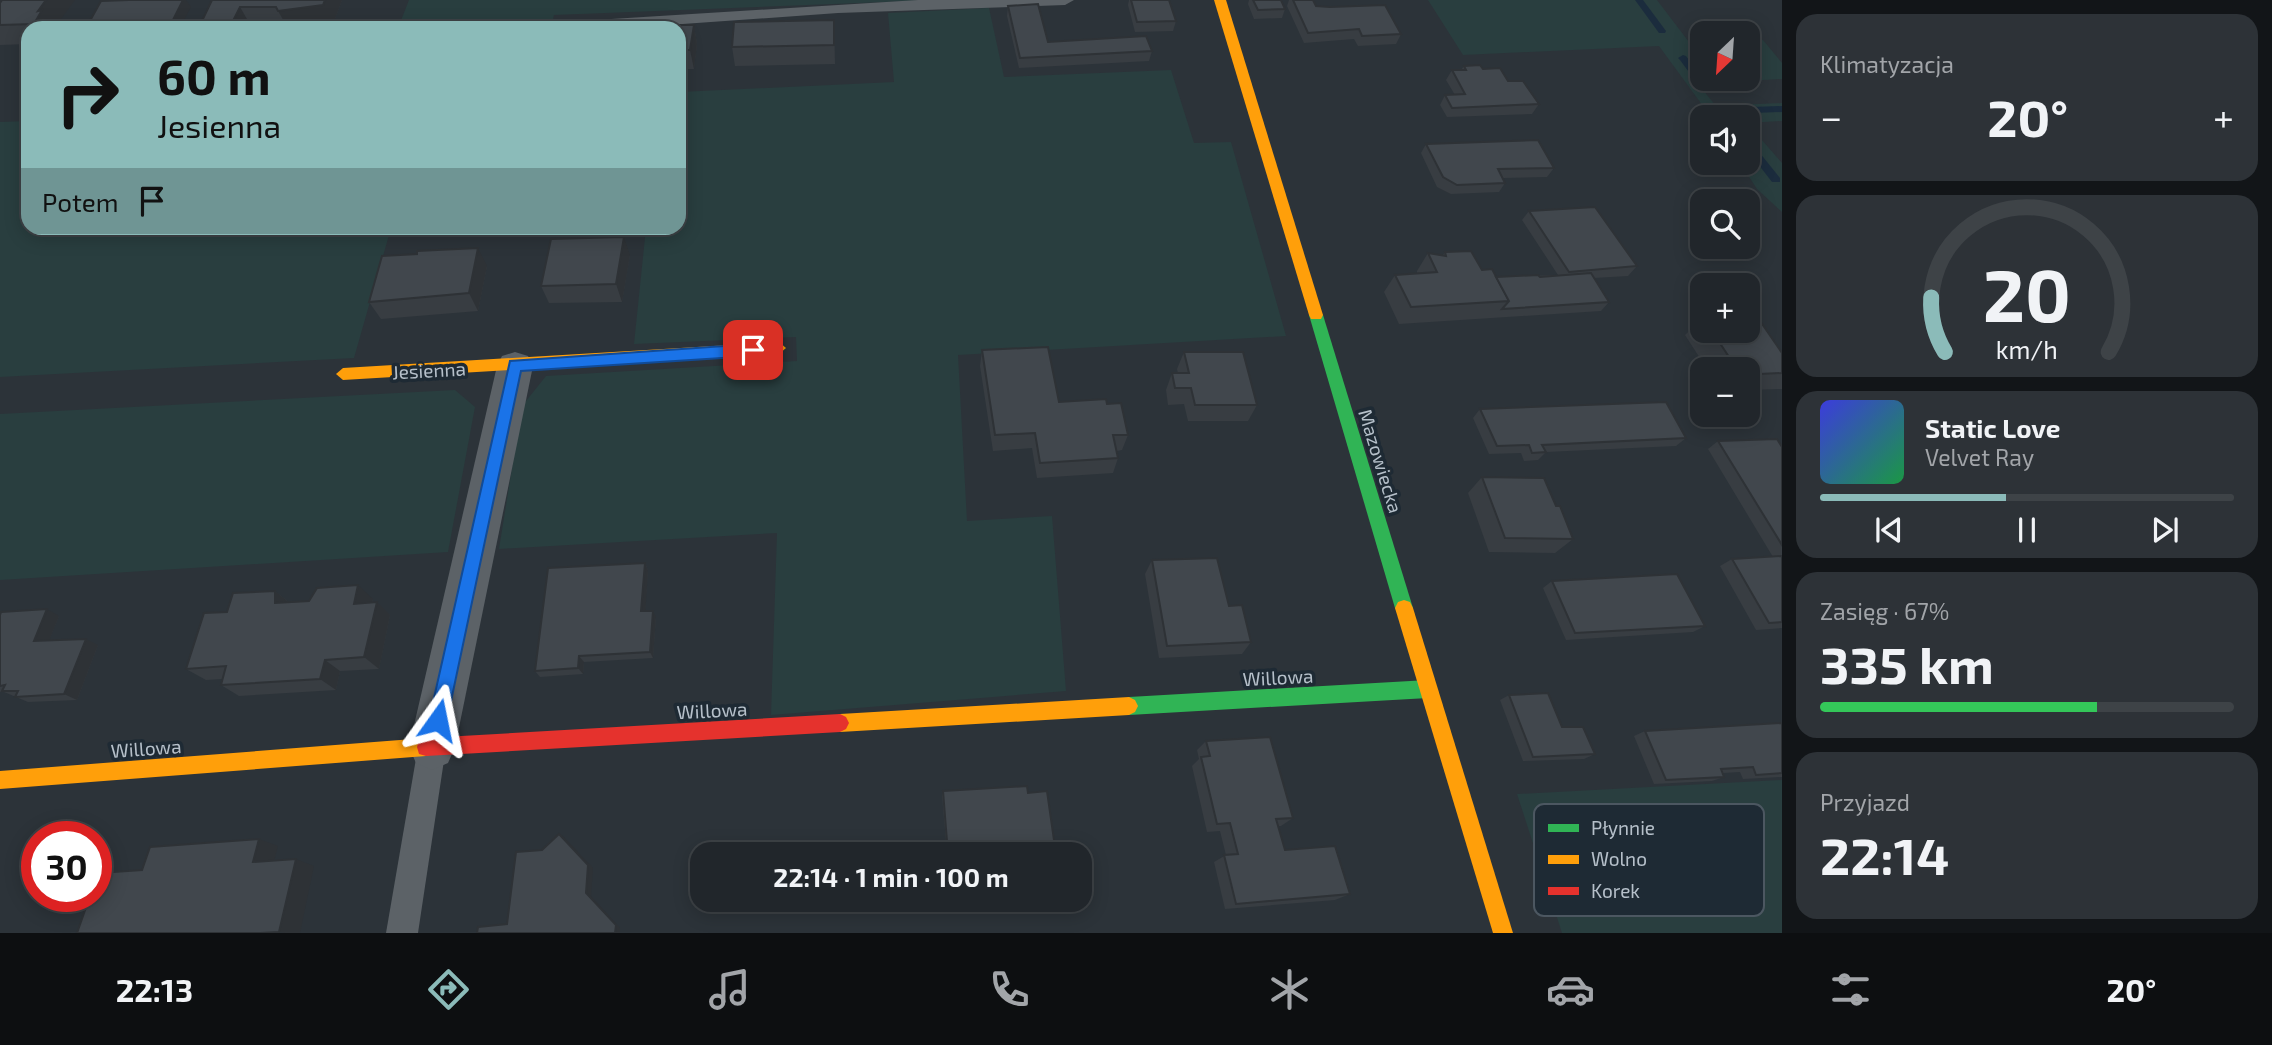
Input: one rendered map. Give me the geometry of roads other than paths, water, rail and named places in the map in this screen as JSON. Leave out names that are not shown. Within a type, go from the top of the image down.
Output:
[{"type":"street","name":"Mazowiecka","points":[[1220,0],[1503,933]]},
{"type":"street","name":"Jesienna","points":[[343,374],[515,366],[779,348]]},
{"type":"street","points":[[432,747],[515,366]]},
{"type":"street","name":"Willowa","points":[[0,780],[432,747],[1428,689]]},
{"type":"lane","points":[[650,21],[838,8],[1065,0]]},
{"type":"lane","points":[[401,933],[432,747]]},
{"type":"waterway","points":[[1639,0],[1662,31]]},
{"type":"waterway","points":[[1683,58],[1690,67]]},
{"type":"waterway","points":[[1760,110],[1782,109]]},
{"type":"waterway","points":[[1760,159],[1776,180]]}]
